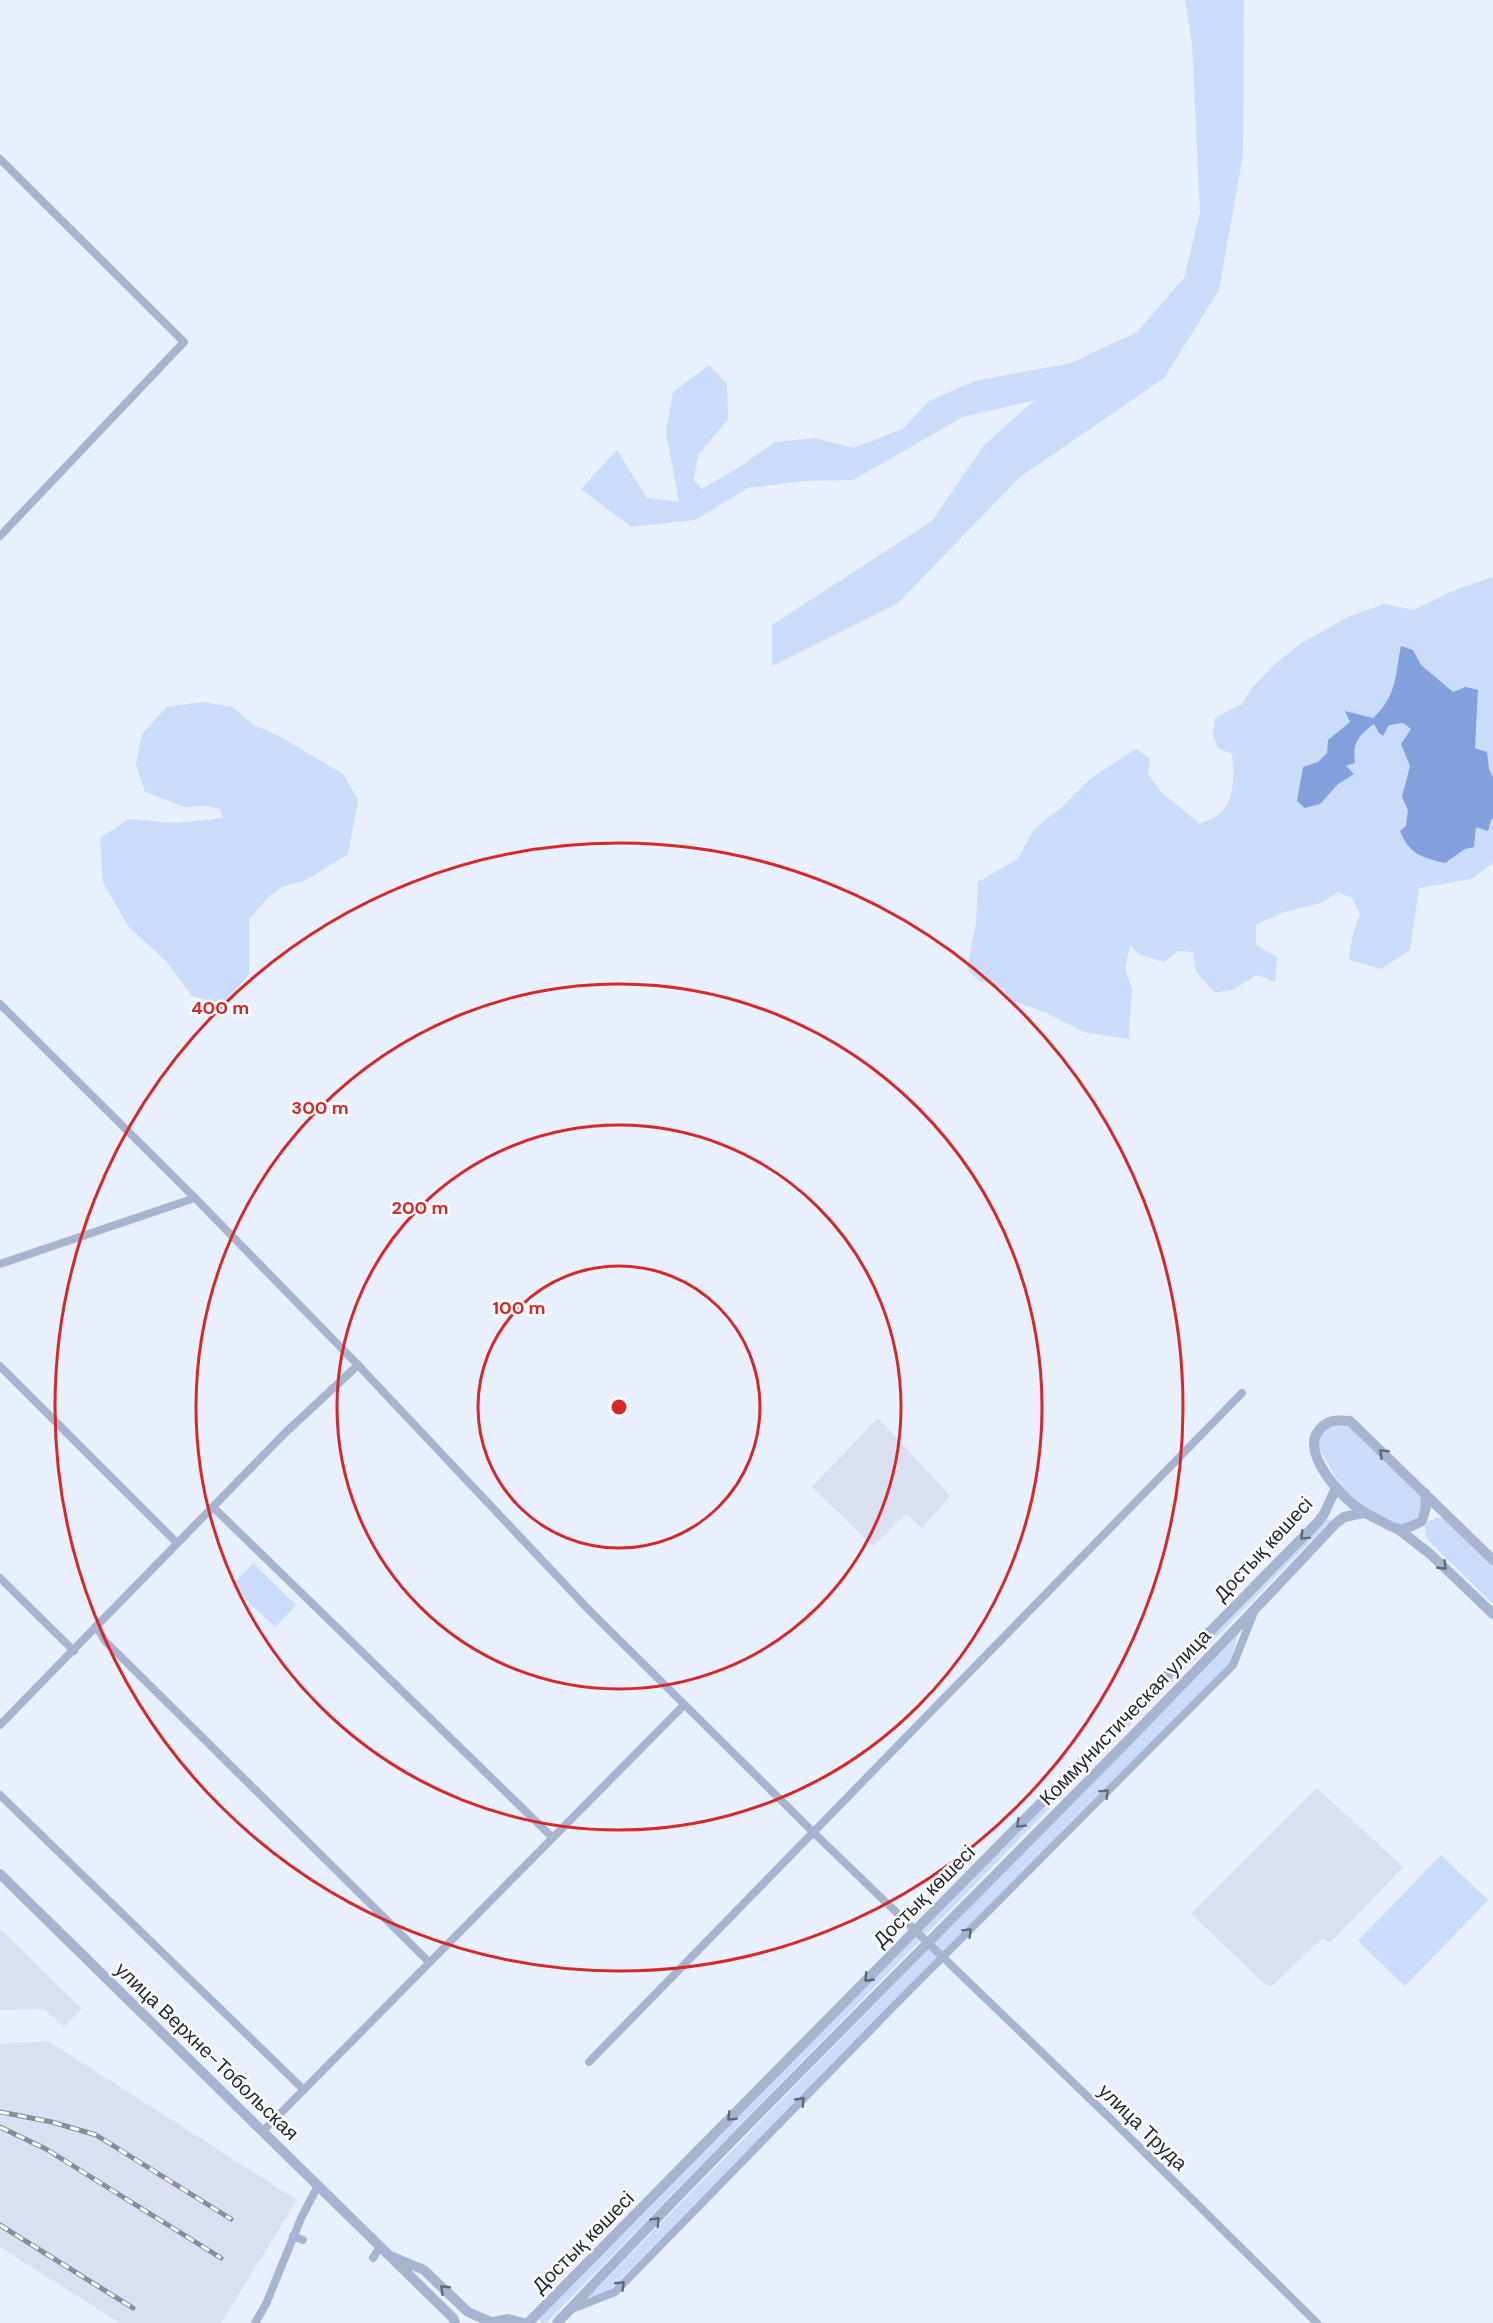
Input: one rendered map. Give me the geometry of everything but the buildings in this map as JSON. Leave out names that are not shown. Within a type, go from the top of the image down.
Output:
[{"type":"street","points":[[0,159],[184,342],[0,536]]},
{"type":"street","name":"улица Труда","points":[[0,1004],[195,1198],[358,1365],[589,1610],[813,1833],[929,1942],[1317,2323]]},
{"type":"street","points":[[0,1264],[195,1198]]},
{"type":"street","points":[[0,1725],[284,1434],[358,1365]]},
{"type":"street","points":[[0,1366],[177,1543]]},
{"type":"street","points":[[589,2062],[1242,1393]]},
{"type":"street","points":[[1493,1560],[1350,1421],[1328,1422],[1318,1430],[1314,1447],[1317,1458],[1336,1488],[1364,1513],[1398,1530],[1429,1553],[1493,1614]]},
{"type":"street","name":"Достық көшесі","points":[[528,2323],[1318,1522],[1336,1488]]},
{"type":"street","points":[[1398,1530],[1409,1528],[1422,1521],[1426,1507],[1425,1493]]},
{"type":"street","points":[[213,1508],[552,1837]]},
{"type":"street","name":"Коммунистическая улица","points":[[990,1882],[1335,1524],[1344,1517],[1364,1513]]},
{"type":"street","points":[[0,1578],[74,1651]]},
{"type":"street","points":[[569,2310],[615,2292],[1233,1665],[1256,1608]]},
{"type":"street","points":[[96,1626],[105,1641],[429,1962]]},
{"type":"street","points":[[263,2131],[684,1705]]},
{"type":"street","points":[[0,1796],[304,2090]]},
{"type":"street","name":"улица Верхне-Тобольская","points":[[0,1874],[453,2318],[455,2323]]},
{"type":"street","name":"Достық көшесі","points":[[557,2323],[990,1882]]},
{"type":"street","points":[[255,2323],[266,2304],[293,2236],[318,2186]]},
{"type":"street","points":[[293,2236],[303,2241]]},
{"type":"street","points":[[374,2258],[384,2251]]},
{"type":"street","name":"улица Верхне-Тобольская","points":[[384,2251],[424,2270],[468,2312],[490,2322],[508,2319],[523,2323]]},
{"type":"shaded area","points":[[1185,0],[1244,0],[1243,154],[1219,290],[1164,378],[1020,477],[898,603],[772,666],[772,625],[932,521],[984,445],[1035,400],[963,417],[853,480],[803,481],[748,488],[695,520],[631,527],[581,489],[617,450],[647,498],[679,502],[666,432],[673,392],[709,365],[727,384],[728,419],[699,454],[693,480],[702,489],[738,468],[775,442],[816,438],[853,448],[903,429],[929,401],[975,381],[1071,363],[1137,332],[1184,278],[1200,213],[1192,43]]},
{"type":"shaded area","points":[[1493,578],[1493,863],[1471,879],[1419,888],[1410,950],[1381,969],[1349,960],[1352,937],[1360,914],[1352,898],[1338,892],[1321,903],[1284,912],[1256,925],[1256,945],[1277,957],[1275,982],[1257,975],[1232,990],[1215,993],[1196,971],[1193,952],[1178,951],[1164,962],[1139,954],[1130,945],[1125,968],[1132,989],[1129,1039],[1084,1032],[1047,1013],[1011,1000],[1003,988],[979,981],[967,968],[976,923],[978,882],[1018,859],[1034,829],[1062,807],[1091,778],[1136,749],[1150,759],[1148,774],[1161,792],[1200,824],[1217,816],[1228,803],[1233,779],[1232,754],[1218,748],[1213,736],[1215,718],[1242,704],[1252,688],[1274,665],[1300,644],[1348,617],[1384,604],[1413,610],[1453,591]]},
{"type":"shaded area","points":[[203,702],[232,707],[254,725],[279,736],[343,774],[358,800],[348,854],[306,880],[282,887],[268,897],[249,920],[249,974],[223,1005],[192,996],[167,962],[128,926],[103,882],[100,838],[129,819],[177,823],[223,818],[220,809],[207,806],[185,807],[145,792],[136,764],[142,734],[167,707]]},
{"type":"shaded area","points":[[878,1418],[950,1496],[922,1528],[906,1514],[873,1546],[812,1487]]},
{"type":"shaded area","points":[[1329,1425],[1349,1426],[1420,1495],[1422,1508],[1415,1519],[1399,1525],[1358,1504],[1344,1492],[1319,1448],[1319,1435]]},
{"type":"shaded area","points":[[1326,1517],[1330,1521],[546,2323],[543,2323],[537,2317]]},
{"type":"shaded area","points":[[1437,1518],[1445,1519],[1493,1566],[1493,1604],[1426,1536],[1425,1527],[1429,1521]]},
{"type":"shaded area","points":[[253,1563],[296,1605],[275,1627],[232,1586]]},
{"type":"shaded area","points":[[1239,1632],[1230,1662],[611,2289],[588,2298]]},
{"type":"shaded area","points":[[1317,1788],[1403,1867],[1330,1943],[1323,1938],[1272,1986],[1267,1986],[1191,1914]]},
{"type":"shaded area","points":[[1441,1855],[1488,1900],[1405,1986],[1358,1941]]},
{"type":"shaded area","points":[[0,1929],[82,2009],[64,2027],[44,2009],[0,2010]]},
{"type":"shaded area","points":[[48,2041],[297,2200],[221,2323],[120,2323],[0,2247],[0,2044]]},
{"type":"water","points":[[1401,646],[1413,650],[1421,665],[1453,692],[1466,687],[1478,690],[1475,748],[1487,752],[1489,769],[1493,777],[1493,819],[1488,831],[1476,827],[1474,847],[1465,849],[1445,863],[1417,854],[1408,845],[1400,831],[1406,826],[1408,810],[1402,797],[1410,766],[1401,744],[1411,729],[1403,723],[1389,725],[1383,736],[1374,724],[1357,740],[1354,750],[1355,763],[1346,766],[1354,774],[1338,784],[1320,804],[1305,808],[1297,801],[1303,767],[1318,762],[1327,753],[1328,740],[1350,722],[1345,711],[1373,718],[1387,702],[1394,685]]},
{"type":"railway","points":[[0,2112],[52,2122],[96,2135],[231,2219]]},
{"type":"railway","points":[[0,2127],[46,2149],[221,2258]]},
{"type":"railway","points":[[0,2225],[133,2308]]}]
